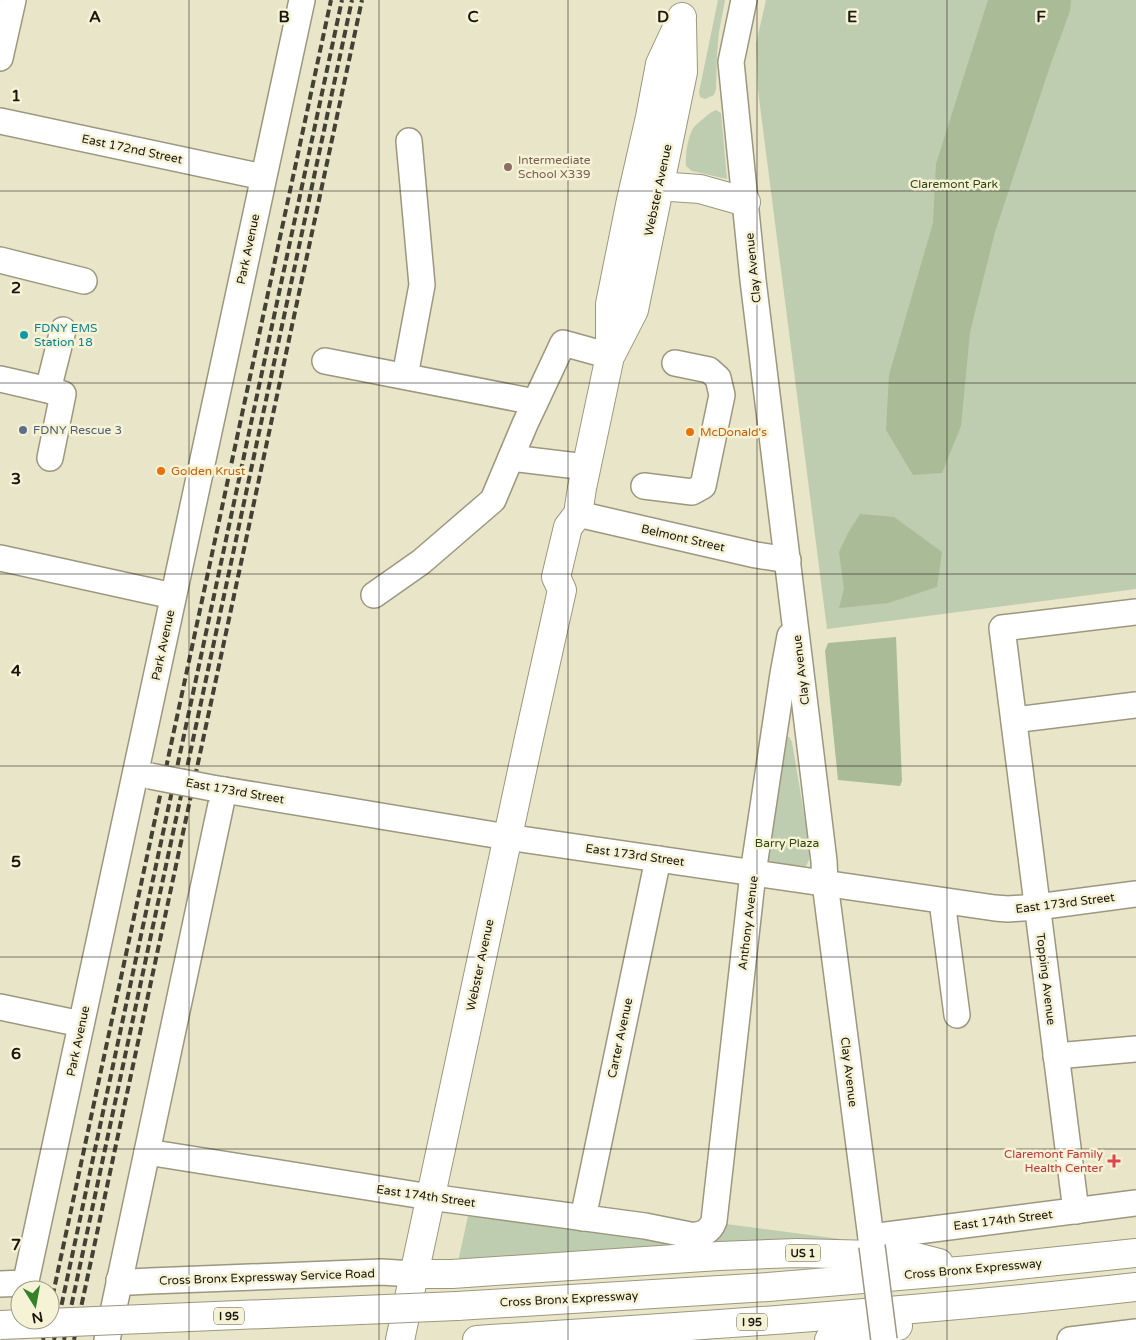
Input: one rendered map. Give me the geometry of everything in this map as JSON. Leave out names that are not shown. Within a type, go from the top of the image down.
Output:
[{"type":"main road","name":"Webster Avenue","points":[[400,1340],[507,837],[562,590],[575,581],[586,528],[578,514],[610,356],[610,304],[647,185],[660,64],[683,9]]},
{"type":"main road","points":[[647,185],[700,188],[746,202]]},
{"type":"main road","name":"US 1","points":[[414,1274],[452,1274],[719,1256],[797,1253],[912,1256],[970,1270]]},
{"type":"main road","name":"Cross Bronx Expressway","points":[[0,1325],[457,1306],[705,1292],[970,1270],[1136,1253]]},
{"type":"main road","name":"I 95","points":[[477,1340],[754,1322],[952,1306],[1136,1287]]},
{"type":"main road","points":[[829,1340],[1026,1299]]},
{"type":"street","points":[[0,58],[12,0]]},
{"type":"street","name":"Park Avenue","points":[[26,1280],[81,1024],[142,774],[173,596],[302,0]]},
{"type":"street","name":"Clay Avenue","points":[[744,0],[731,62],[755,289],[824,861],[825,883],[884,1340]]},
{"type":"street","name":"East 172nd Street","points":[[0,121],[263,177]]},
{"type":"street","points":[[405,376],[422,285],[409,141]]},
{"type":"street","points":[[0,260],[84,281]]},
{"type":"street","points":[[48,390],[63,330]]},
{"type":"street","points":[[374,595],[421,562],[493,500],[535,402],[564,343],[610,356]]},
{"type":"street","points":[[325,361],[535,402]]},
{"type":"street","points":[[644,486],[692,492],[703,486],[722,395],[718,378],[709,370],[674,363]]},
{"type":"street","points":[[0,379],[63,394],[50,458]]},
{"type":"street","points":[[511,458],[586,467]]},
{"type":"street","name":"Belmont Street","points":[[578,514],[756,555],[788,560]]},
{"type":"street","points":[[0,558],[173,596]]},
{"type":"street","name":"Anthony Avenue","points":[[706,1232],[714,1221],[753,873],[794,612]]},
{"type":"street","name":"Topping Avenue","points":[[1076,1211],[1002,628],[1136,612]]},
{"type":"street","points":[[1014,720],[1136,705]]},
{"type":"street","name":"East 173rd Street","points":[[142,774],[218,789],[507,837],[1008,909],[1136,894]]},
{"type":"street","points":[[106,1340],[147,1152],[218,789]]},
{"type":"street","name":"Carter Avenue","points":[[583,1218],[658,859]]},
{"type":"street","points":[[942,901],[957,1014]]},
{"type":"street","points":[[0,1007],[81,1024]]},
{"type":"street","points":[[1056,1056],[1136,1049]]},
{"type":"street","name":"East 174th Street","points":[[147,1152],[430,1197],[657,1228],[690,1236],[706,1232]]},
{"type":"street","name":"East 174th Street","points":[[871,1241],[1136,1204]]},
{"type":"street","name":"Cross Bronx Expressway Service Road","points":[[119,1280],[150,1282],[381,1272],[414,1274]]},
{"type":"street","points":[[1084,1339],[1136,1332]]},
{"type":"green space","points":[[718,0],[725,0],[719,32],[716,89],[714,95],[705,99],[700,97],[699,92]]},
{"type":"green space","name":"Claremont Park","points":[[766,0],[1136,0],[1136,589],[827,629],[758,90],[756,44]]},
{"type":"green space","points":[[988,0],[1071,0],[1070,11],[995,232],[970,332],[961,426],[942,473],[913,475],[886,430],[889,375],[933,223],[936,164]]},
{"type":"green space","points":[[716,110],[721,113],[727,179],[692,171],[686,166],[687,145],[694,127]]},
{"type":"green space","points":[[860,514],[894,517],[942,552],[937,587],[888,603],[839,608],[844,589],[839,552]]},
{"type":"green space","points":[[896,637],[902,781],[900,786],[838,780],[825,651],[828,643]]},
{"type":"green space","name":"Barry Plaza","points":[[785,737],[789,737],[792,742],[810,850],[806,866],[772,864],[767,859]]},
{"type":"green space","points":[[468,1216],[653,1238],[722,1231],[726,1224],[840,1239],[840,1241],[458,1262]]},
{"type":"railway","points":[[56,1280],[331,0]]},
{"type":"railway","points":[[54,1340],[342,0]]},
{"type":"railway","points":[[64,1340],[352,0]]},
{"type":"railway","points":[[74,1340],[362,0]]},
{"type":"railway","points":[[43,1340],[45,1330]]},
{"type":"place","name":"Intermediate School X339","points":[[508,167]]},
{"type":"place","name":"FDNY EMS Station 18","points":[[24,335]]},
{"type":"place","name":"FDNY Rescue 3","points":[[23,430]]},
{"type":"place","name":"McDonald's","points":[[690,432]]},
{"type":"place","name":"Golden Krust","points":[[161,471]]},
{"type":"place","name":"Claremont Family Health Center","points":[[1114,1161]]}]
